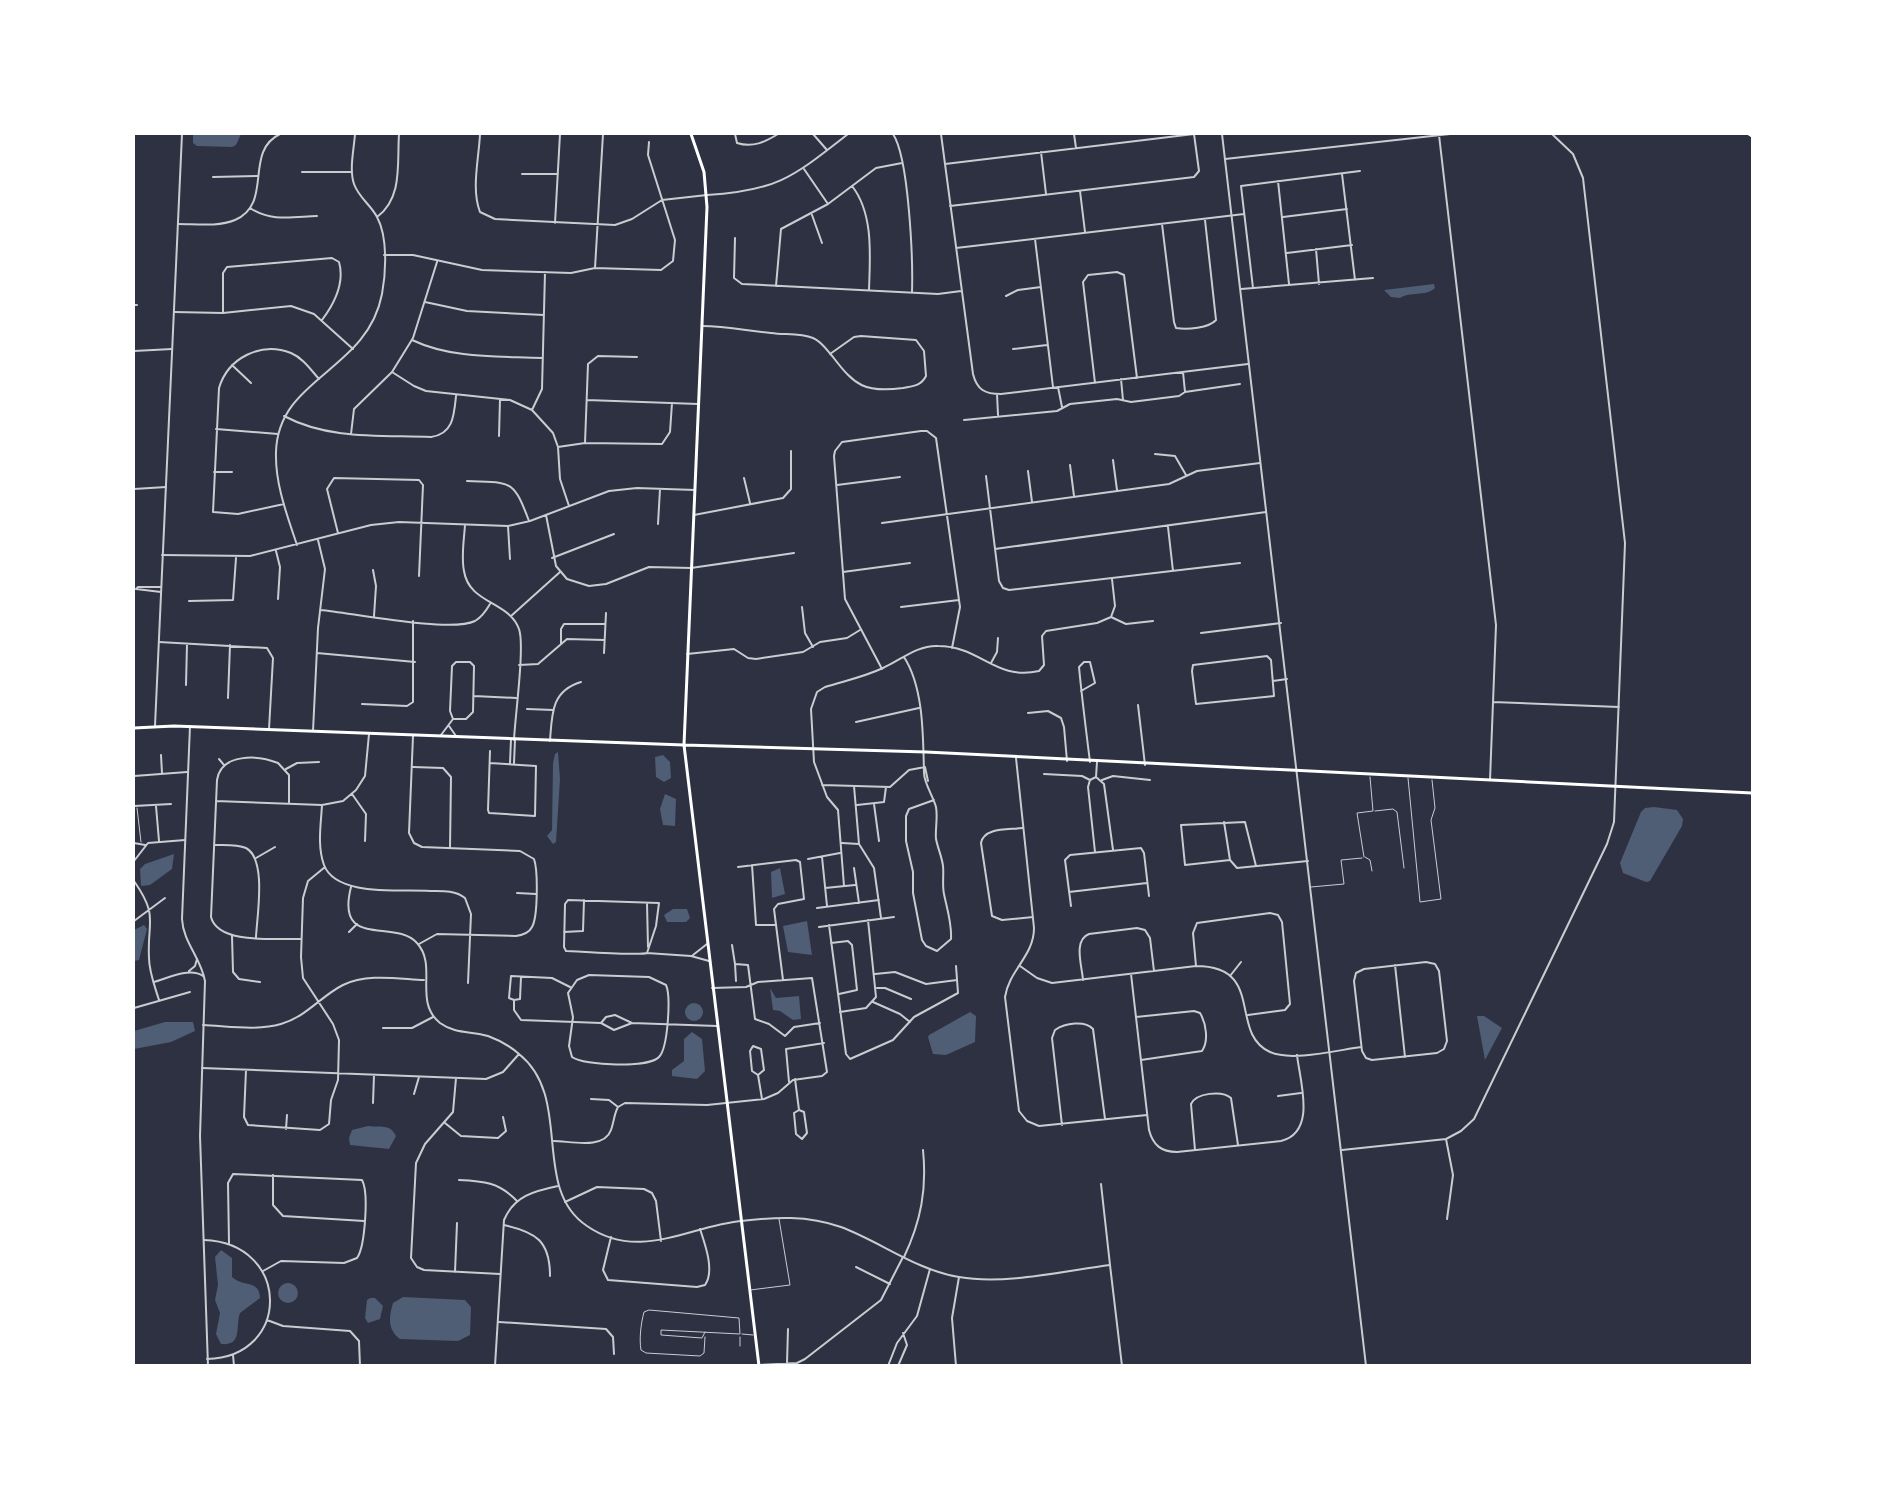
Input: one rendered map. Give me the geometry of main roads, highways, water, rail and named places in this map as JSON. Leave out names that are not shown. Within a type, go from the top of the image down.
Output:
[{"type":"main road","points":[[691,134],[703,166],[707,195],[684,745],[759,1365]]},
{"type":"main road","points":[[134,728],[190,726],[513,740],[926,752],[1145,765],[1752,793]]},
{"type":"water","points":[[193,134],[241,134],[236,145],[232,147],[197,146],[193,143]]},
{"type":"water","points":[[1434,284],[1435,288],[1431,291],[1400,298],[1391,297],[1384,290]]},
{"type":"water","points":[[558,752],[560,779],[556,842],[553,844],[547,836],[552,830],[553,763],[555,754]]},
{"type":"water","points":[[663,755],[670,762],[671,778],[664,782],[656,777],[655,757]]},
{"type":"water","points":[[665,794],[676,799],[675,826],[663,825],[660,809]]},
{"type":"water","points":[[1645,808],[1677,810],[1683,819],[1682,826],[1650,881],[1646,882],[1623,873],[1620,863],[1641,812]]},
{"type":"water","points":[[174,854],[172,869],[150,885],[141,886],[140,869],[145,864]]},
{"type":"water","points":[[780,868],[785,894],[772,898],[771,872]]},
{"type":"water","points":[[673,909],[687,909],[690,918],[686,922],[667,922],[664,915]]},
{"type":"water","points":[[807,921],[812,955],[788,952],[783,926]]},
{"type":"water","points":[[144,925],[147,929],[139,960],[134,961],[134,930]]},
{"type":"water","points":[[770,988],[776,998],[799,996],[801,1019],[793,1020],[780,1011],[773,1010]]},
{"type":"water","points":[[694,1003],[700,1006],[703,1012],[700,1018],[694,1021],[688,1018],[685,1012],[688,1006]]},
{"type":"water","points":[[970,1012],[976,1016],[975,1042],[946,1055],[933,1054],[929,1035]]},
{"type":"water","points":[[1477,1016],[1484,1016],[1502,1028],[1485,1060]]},
{"type":"water","points":[[165,1022],[193,1022],[195,1031],[171,1042],[134,1049],[134,1031]]},
{"type":"water","points":[[692,1032],[702,1039],[705,1071],[697,1079],[672,1076],[672,1070],[684,1061],[684,1039]]},
{"type":"water","points":[[368,1126],[384,1127],[394,1132],[396,1136],[389,1149],[350,1145],[349,1138],[352,1130]]},
{"type":"water","points":[[221,1250],[232,1258],[232,1277],[257,1288],[260,1298],[240,1313],[237,1334],[233,1342],[228,1344],[221,1344],[216,1334],[220,1313],[215,1300],[218,1285],[215,1257]]},
{"type":"water","points":[[288,1283],[295,1286],[298,1293],[295,1300],[288,1303],[281,1300],[278,1293],[281,1286]]},
{"type":"water","points":[[403,1297],[465,1300],[471,1307],[470,1335],[458,1341],[400,1339],[391,1327],[390,1318],[393,1303]]},
{"type":"water","points":[[375,1298],[383,1306],[380,1319],[368,1323],[365,1318],[367,1300]]}]
